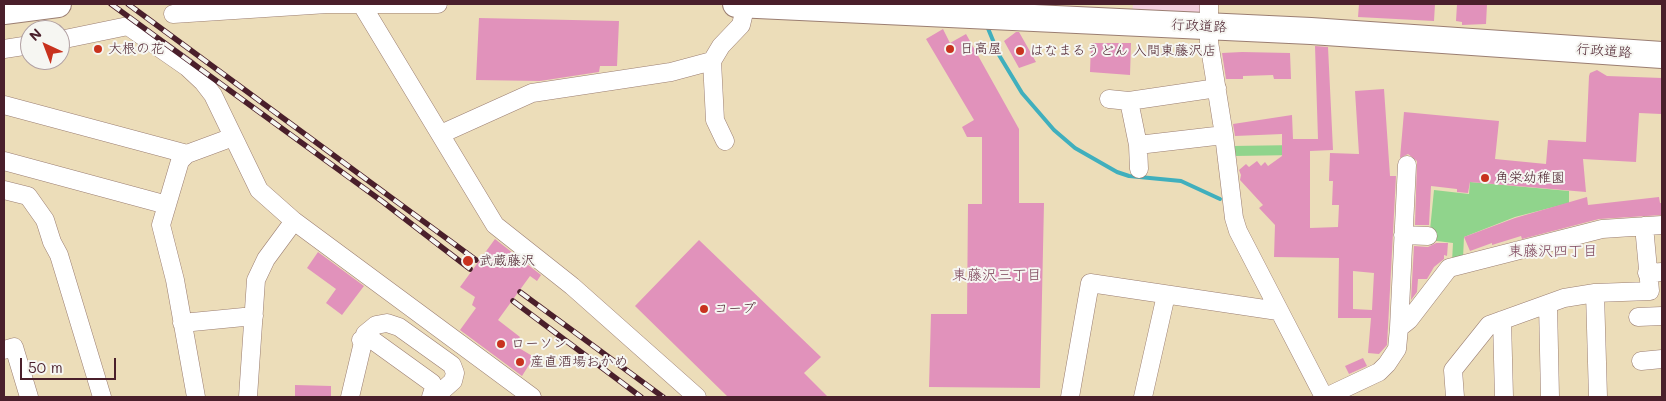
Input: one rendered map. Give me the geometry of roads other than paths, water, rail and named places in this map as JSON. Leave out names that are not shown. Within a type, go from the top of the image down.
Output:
[{"type":"highway","points":[[4,11],[58,4]]},
{"type":"highway","name":"行政道路","points":[[736,4],[1210,15],[1311,31],[1662,55]]},
{"type":"street","points":[[173,14],[328,4],[438,4]]},
{"type":"street","points":[[725,141],[715,120],[712,61],[722,46],[741,25],[746,4]]},
{"type":"street","points":[[362,5],[495,224],[572,286],[697,397]]},
{"type":"street","points":[[1210,15],[1208,42],[1224,135],[1234,218],[1238,231],[1278,311],[1325,397],[1379,372],[1397,349],[1407,165]]},
{"type":"street","points":[[70,38],[128,26],[187,68],[203,82],[213,95],[259,190],[294,221],[532,397]]},
{"type":"street","points":[[5,52],[20,48]]},
{"type":"street","points":[[441,134],[532,93],[671,72],[712,61]]},
{"type":"street","points":[[1109,99],[1129,101],[1217,88]]},
{"type":"street","points":[[1129,101],[1138,145],[1139,169]]},
{"type":"street","points":[[4,105],[187,154]]},
{"type":"street","points":[[1138,145],[1224,135]]},
{"type":"street","points":[[196,397],[161,225],[180,161],[187,154],[233,137]]},
{"type":"street","points":[[4,161],[167,205]]},
{"type":"street","points":[[4,190],[28,196],[45,220],[52,242],[59,255],[102,397]]},
{"type":"street","points":[[248,397],[256,280],[260,268],[294,221]]},
{"type":"street","points":[[1399,328],[1409,320],[1449,268],[1602,229],[1662,224]]},
{"type":"street","points":[[1455,397],[1453,370],[1489,325],[1564,298],[1595,293],[1650,291],[1655,272],[1644,226]]},
{"type":"street","points":[[1404,235],[1428,236]]},
{"type":"street","points":[[1070,397],[1090,284],[1278,311]]},
{"type":"street","points":[[1595,293],[1598,397]]},
{"type":"street","points":[[1143,397],[1166,295]]},
{"type":"street","points":[[1548,304],[1550,397]]},
{"type":"street","points":[[182,323],[254,316]]},
{"type":"street","points":[[1638,317],[1662,316]]},
{"type":"street","points":[[1502,320],[1504,397]]},
{"type":"street","points":[[350,397],[361,340],[370,328],[376,325],[387,324],[399,327],[452,364],[455,373],[453,381],[444,391],[433,397]]},
{"type":"street","points":[[361,340],[371,339],[432,383],[434,388],[433,397]]},
{"type":"street","points":[[4,350],[14,347],[29,397]]},
{"type":"street","points":[[1641,361],[1662,359]]},
{"type":"waterway","points":[[987,26],[999,55],[1022,93],[1054,130],[1075,148],[1117,172],[1129,176],[1181,181],[1220,199]]},
{"type":"railway","points":[[111,4],[383,202],[470,269]]},
{"type":"railway","points":[[128,4],[476,260]]},
{"type":"railway","points":[[520,292],[663,397]]},
{"type":"railway","points":[[513,301],[641,397]]},
{"type":"place","name":"大根の花","points":[[98,49]]},
{"type":"place","name":"日高屋","points":[[950,49]]},
{"type":"place","name":"はなまるうどん 入間東藤沢店","points":[[1020,51]]},
{"type":"place","name":"角栄幼稚園","points":[[1485,178]]},
{"type":"place","name":"武蔵藤沢","points":[[468,261]]},
{"type":"place","name":"コープ","points":[[704,309]]},
{"type":"place","name":"ローソン","points":[[501,344]]},
{"type":"place","name":"産直酒場おかめ","points":[[520,362]]},
{"type":"district","name":"東藤沢四丁目","points":[[1553,251]]},
{"type":"district","name":"東藤沢三丁目","points":[[997,275]]}]
